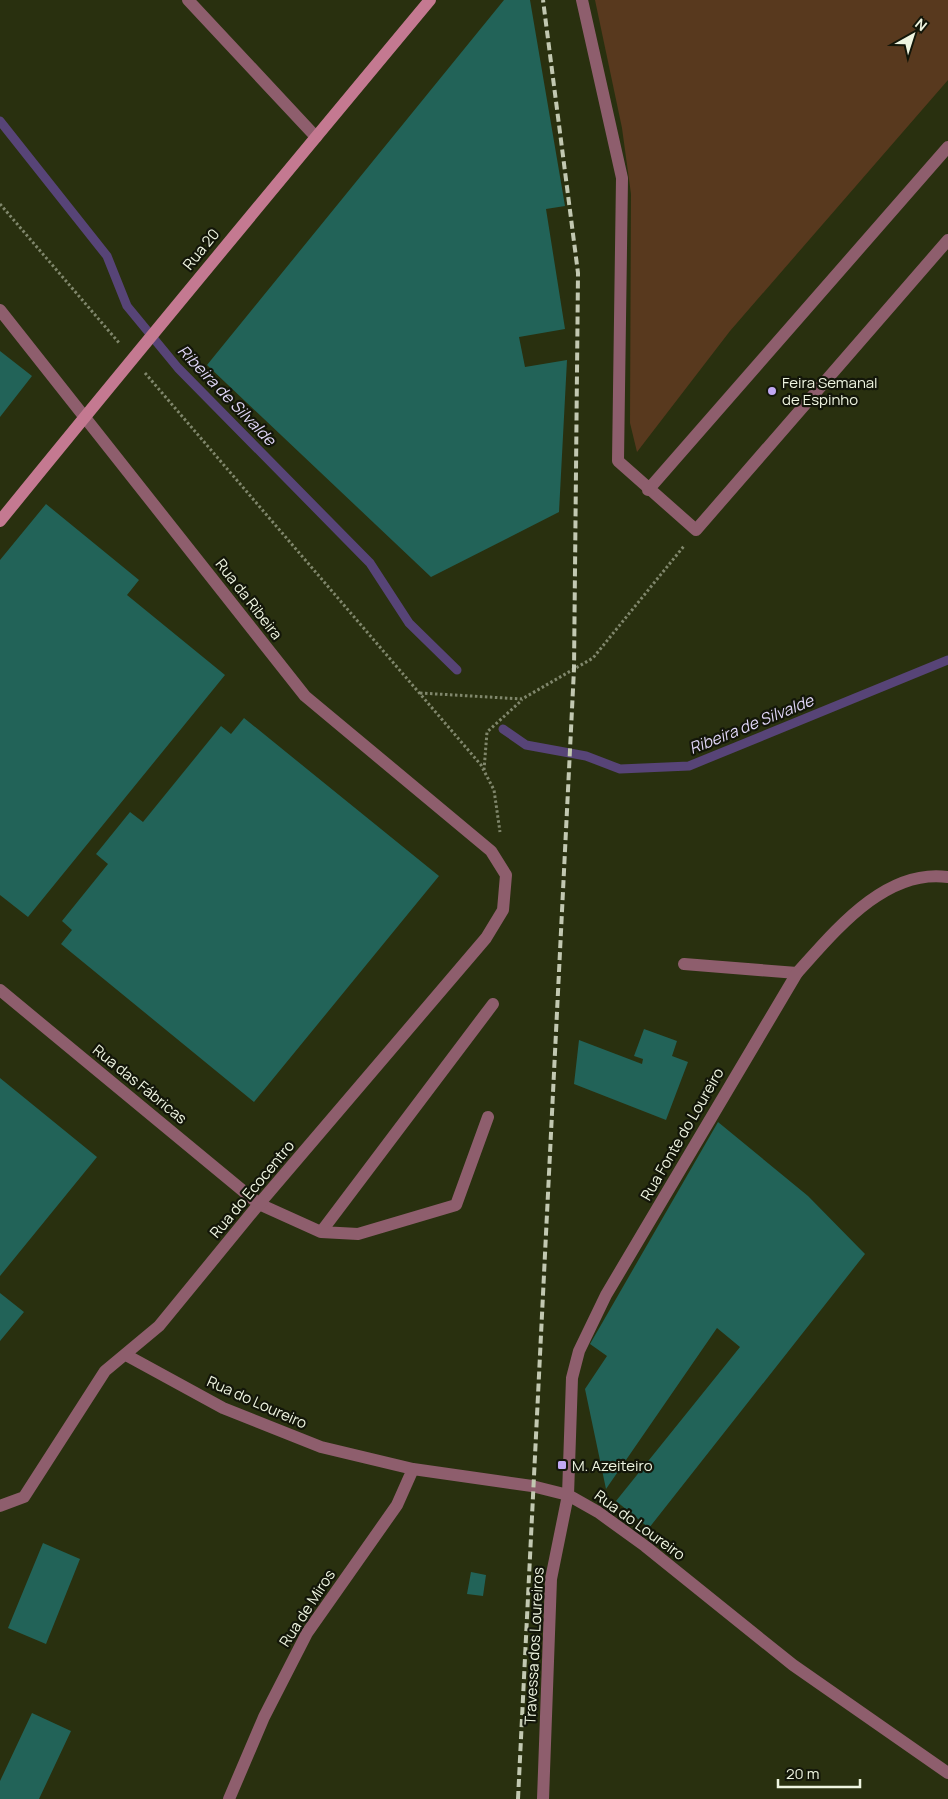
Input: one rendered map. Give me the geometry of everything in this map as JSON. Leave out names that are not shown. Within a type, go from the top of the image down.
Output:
[{"type":"main road","name":"Rua 20","points":[[0,521],[85,416],[149,342],[221,250],[430,0]]},
{"type":"street","points":[[188,0],[316,136]]},
{"type":"street","points":[[582,0],[622,178],[618,461],[648,490],[696,530],[948,240]]},
{"type":"street","points":[[648,490],[948,147]]},
{"type":"street","name":"Rua da Ribeira","points":[[0,310],[304,696],[491,851],[506,875]]},
{"type":"street","name":"Rua do Ecocentro","points":[[0,1506],[24,1497],[105,1371],[160,1326],[259,1204],[486,938],[503,910],[506,875]]},
{"type":"street","name":"Rua Fonte do Loureiro","points":[[568,1495],[572,1378],[579,1351],[606,1295],[797,973],[830,936],[874,897],[908,880],[938,876],[948,877]]},
{"type":"street","points":[[684,964],[797,973]]},
{"type":"street","name":"Rua das Fábricas","points":[[0,990],[259,1204],[321,1232]]},
{"type":"street","points":[[321,1232],[493,1004]]},
{"type":"street","points":[[321,1232],[358,1234],[456,1205],[488,1117]]},
{"type":"street","name":"Rua do Loureiro","points":[[126,1355],[223,1408],[321,1447],[413,1469],[532,1486],[568,1495],[598,1512],[645,1546],[793,1665],[948,1773]]},
{"type":"street","name":"Rua de Miros","points":[[229,1799],[264,1717],[307,1632],[397,1505],[413,1469]]},
{"type":"street","name":"Travessa dos Loureiros","points":[[542,1799],[551,1579],[568,1495]]},
{"type":"path","points":[[0,204],[419,693],[484,772],[494,790],[501,837]]},
{"type":"path","points":[[484,772],[487,732],[522,699],[593,658],[696,530]]},
{"type":"path","points":[[419,693],[522,699]]},
{"type":"shaded area","points":[[595,0],[948,0],[948,80],[730,331],[637,452],[630,423],[631,194],[622,128]]},
{"type":"building","points":[[504,0],[530,0],[565,206],[546,209],[565,329],[519,337],[525,367],[567,360],[559,512],[431,577],[207,365]]},
{"type":"building","points":[[0,351],[32,376],[0,417]]},
{"type":"building","points":[[46,504],[139,580],[127,595],[225,675],[28,917],[0,895],[0,560]]},
{"type":"building","points":[[244,718],[439,876],[254,1102],[61,944],[72,930],[62,921],[108,864],[96,854],[130,812],[143,822],[221,726],[231,734]]},
{"type":"building","points":[[644,1029],[677,1041],[672,1056],[688,1062],[666,1120],[574,1084],[579,1040],[642,1064],[643,1059],[634,1056]]},
{"type":"building","points":[[0,1078],[97,1157],[0,1276]]},
{"type":"building","points":[[718,1122],[808,1196],[865,1254],[649,1528],[616,1501],[740,1347],[717,1328],[606,1489],[585,1389],[607,1356],[590,1344]]},
{"type":"building","points":[[0,1293],[24,1312],[0,1341]]},
{"type":"building","points":[[43,1543],[80,1559],[46,1644],[8,1628]]},
{"type":"building","points":[[471,1572],[486,1575],[483,1596],[467,1594]]},
{"type":"building","points":[[32,1713],[71,1731],[39,1799],[0,1799],[0,1781]]},
{"type":"waterway","name":"Ribeira de Silvalde","points":[[0,121],[107,256],[127,306],[178,368],[370,563],[409,623],[457,670]]},
{"type":"waterway","name":"Ribeira de Silvalde","points":[[503,729],[526,745],[586,756],[620,769],[689,766],[948,660]]},
{"type":"railway","points":[[518,1799],[574,669],[578,273],[543,0]]},
{"type":"place","name":"Feira Semanal de Espinho","points":[[772,391]]},
{"type":"place","name":"M. Azeiteiro","points":[[562,1465]]}]
